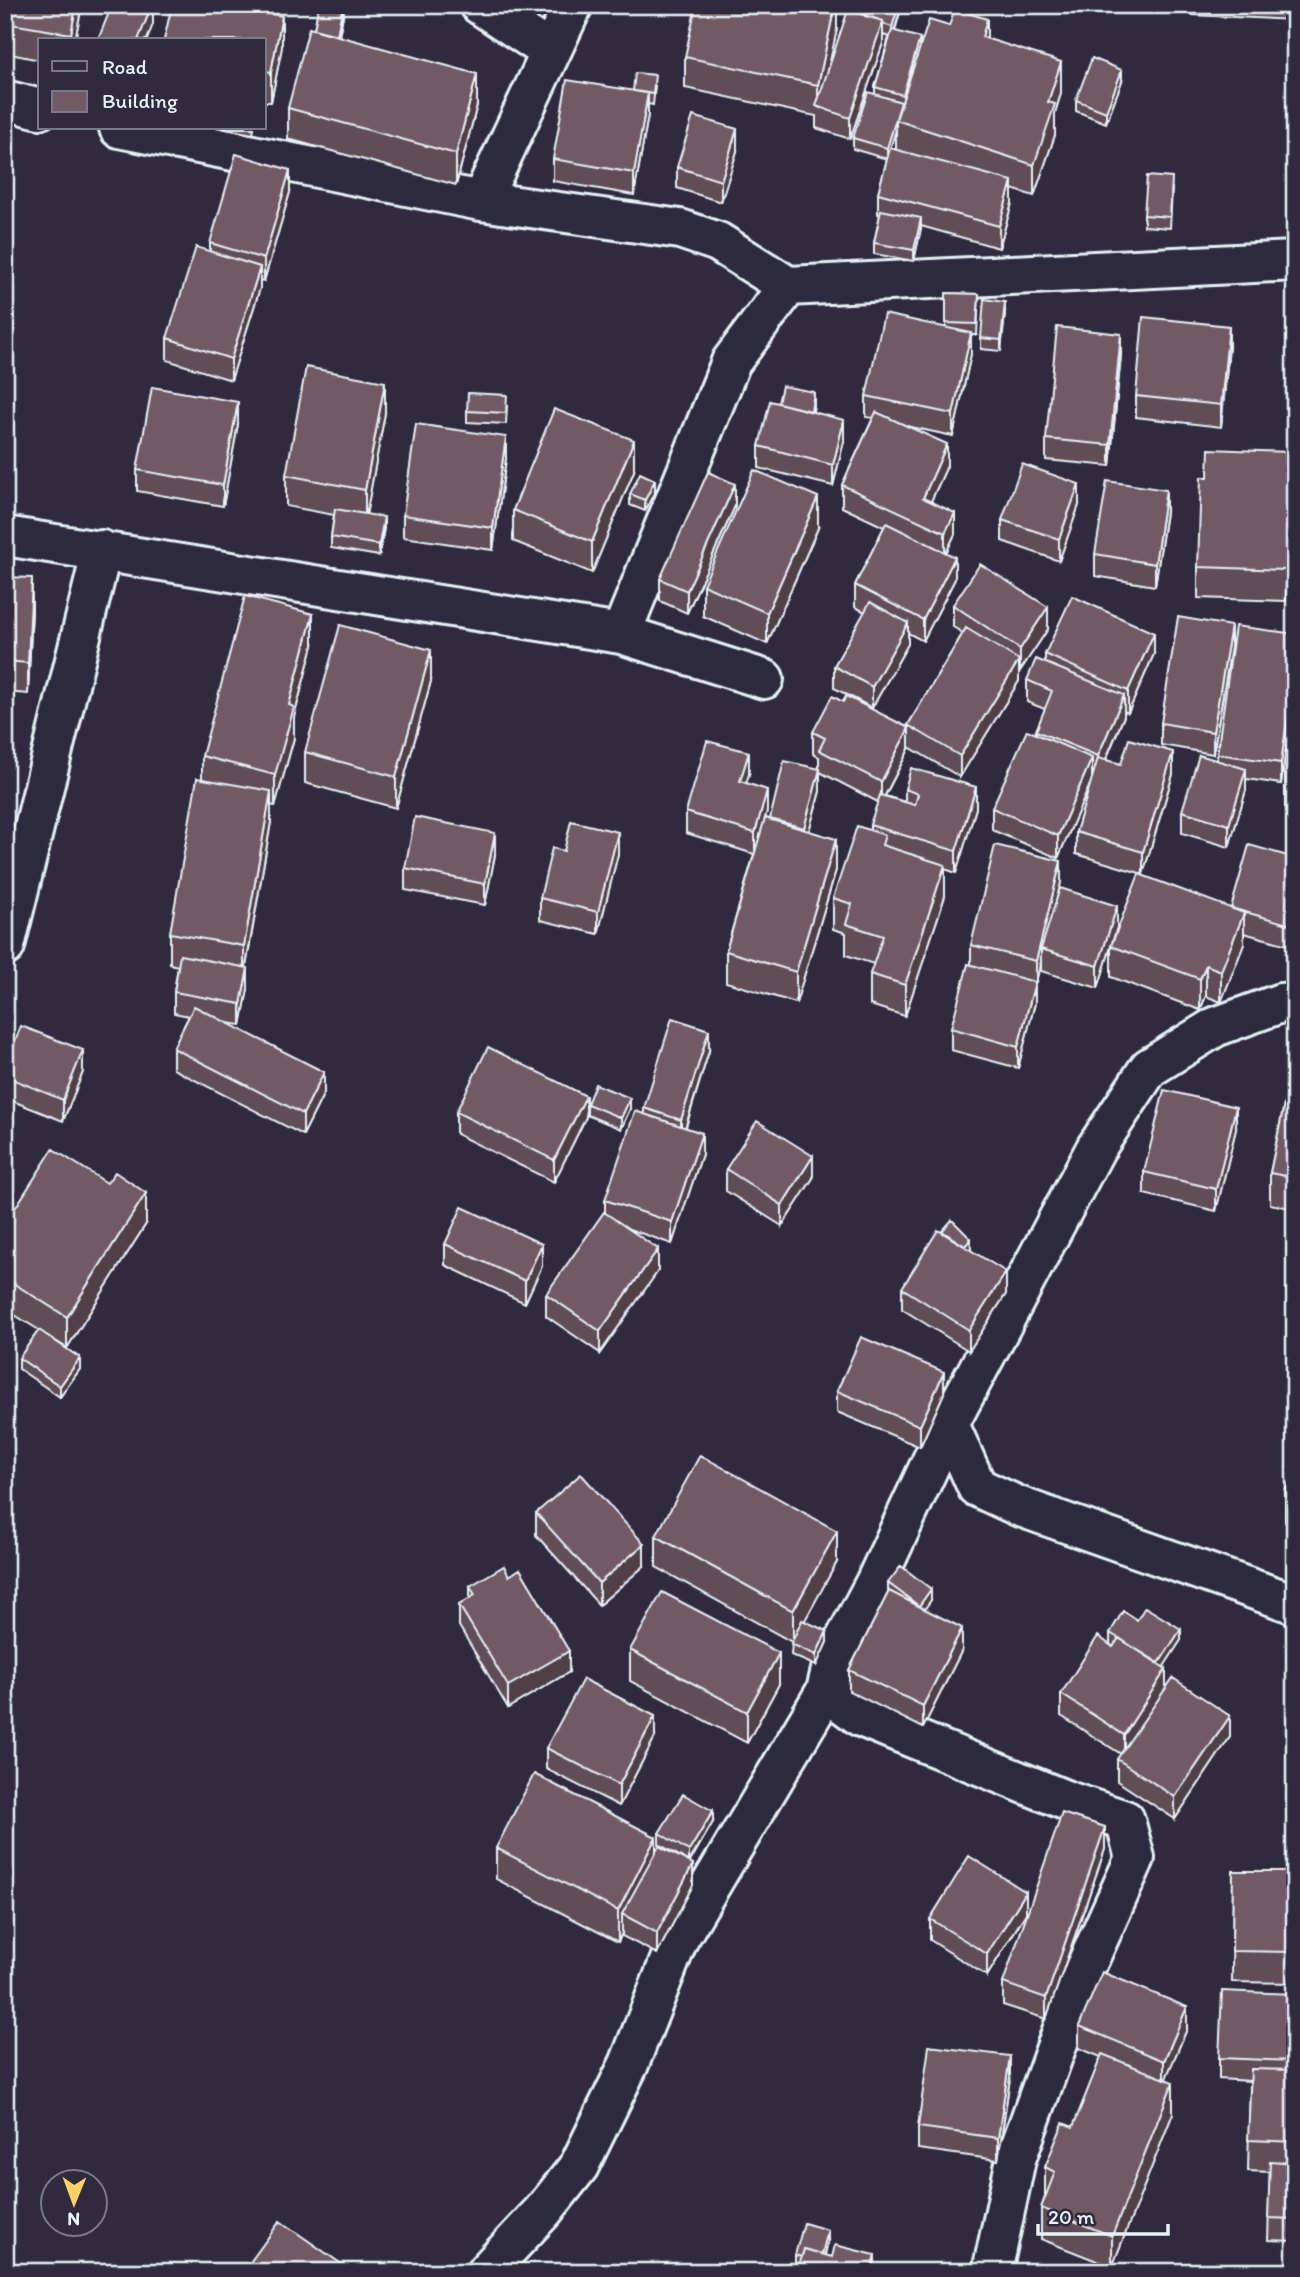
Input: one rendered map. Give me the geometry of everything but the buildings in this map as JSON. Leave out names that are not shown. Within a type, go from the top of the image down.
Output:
[{"type":"street","points":[[480,5],[551,52]]},
{"type":"street","points":[[481,201],[573,5]]},
{"type":"street","points":[[5,100],[38,108]]},
{"type":"street","points":[[129,130],[481,201],[680,229],[718,242],[788,286],[1295,261]]},
{"type":"street","points":[[621,634],[731,362],[788,286]]},
{"type":"street","points":[[5,536],[621,634],[764,679]]},
{"type":"street","points":[[5,946],[102,550]]},
{"type":"street","points":[[486,2272],[544,2210],[579,2166],[629,2064],[678,1940],[826,1691],[832,1662],[875,1584],[949,1424],[1096,1148],[1149,1068],[1215,1027],[1281,1003],[1295,1002]]},
{"type":"street","points":[[949,1424],[977,1487],[1018,1506],[1295,1604]]},
{"type":"street","points":[[826,1691],[861,1717],[1065,1800],[1125,1820],[1135,1858],[1083,1973],[1016,2159],[992,2272]]}]
